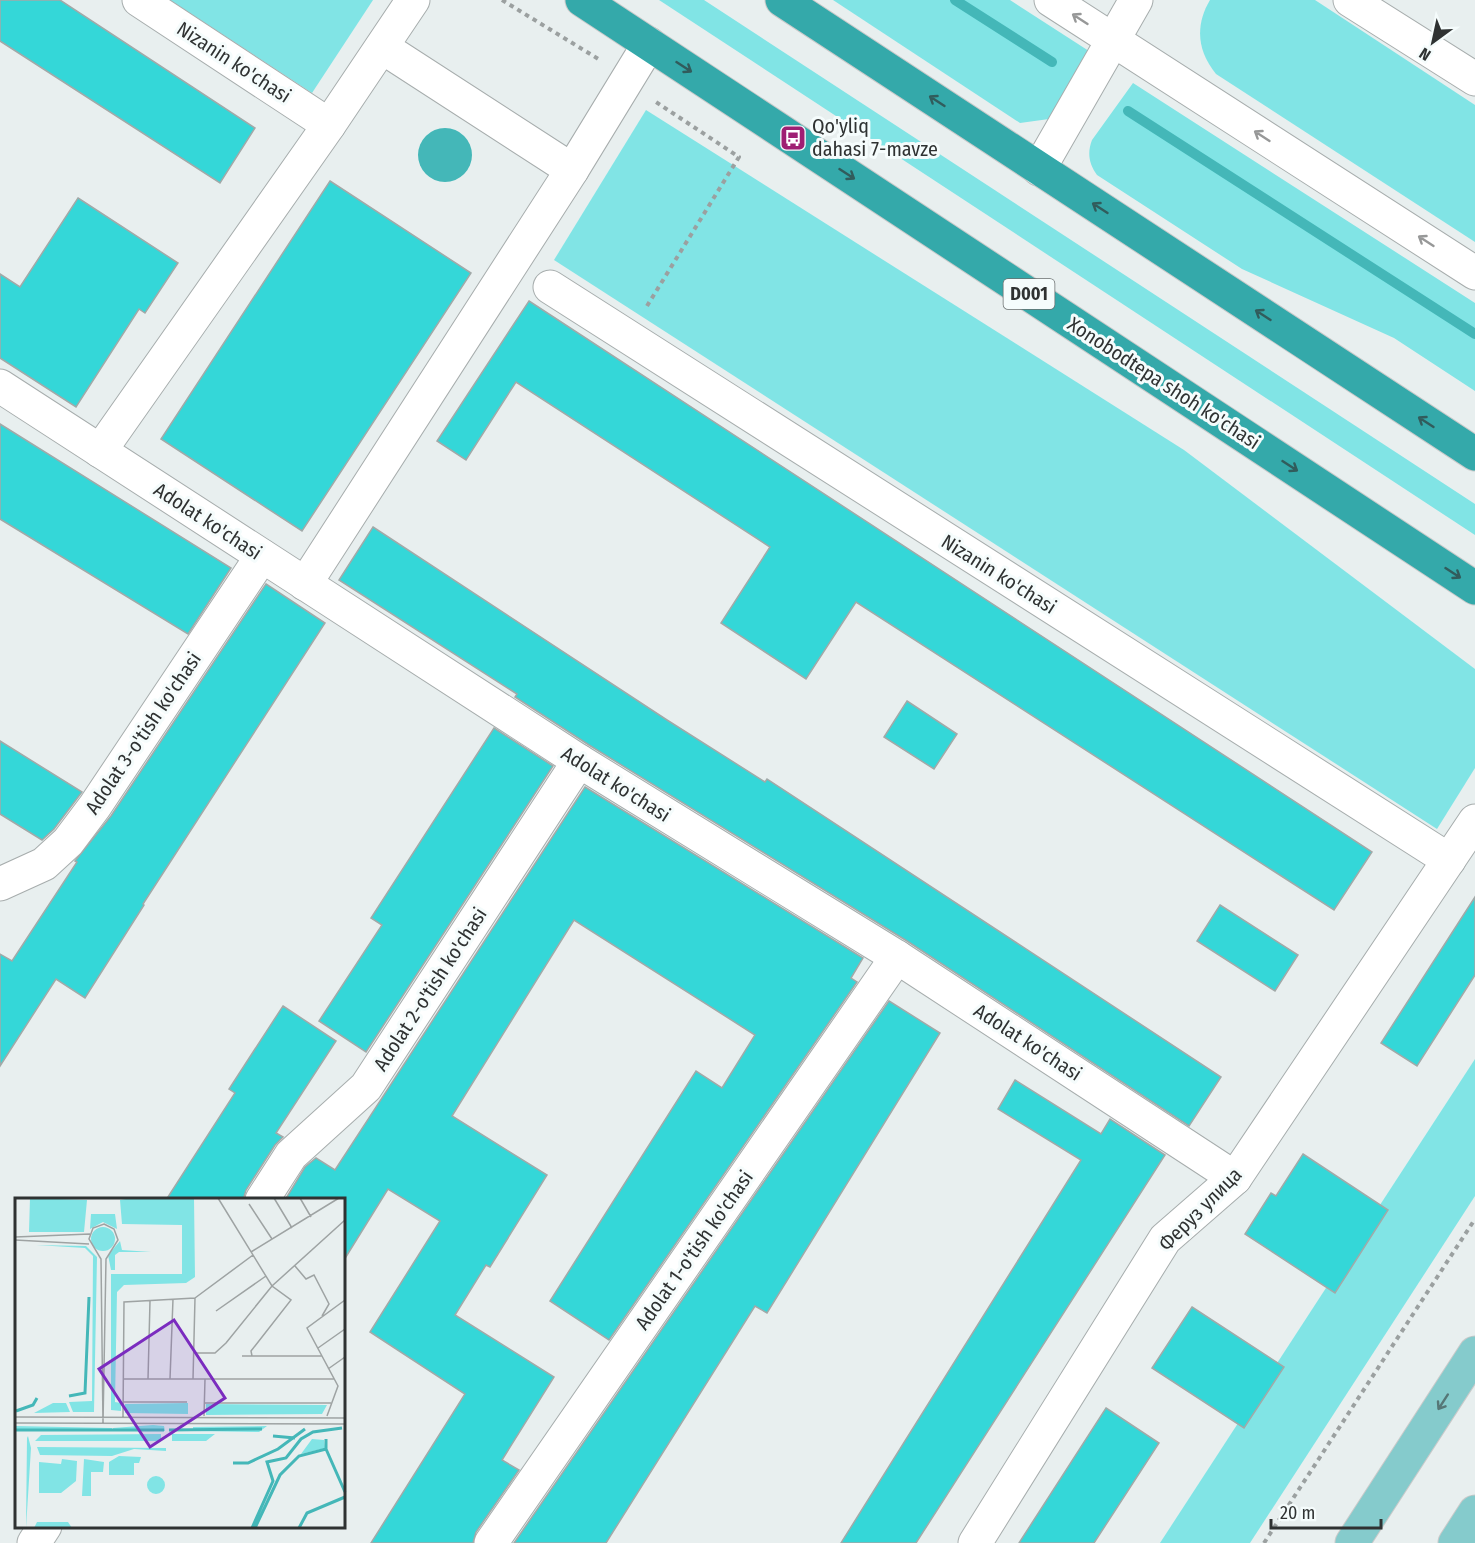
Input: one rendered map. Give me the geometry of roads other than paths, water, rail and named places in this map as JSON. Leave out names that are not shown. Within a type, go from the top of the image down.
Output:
[{"type":"highway","name":"Xonobodtepa shoh ko'chasi","points":[[582,0],[1475,588]]},
{"type":"highway","points":[[782,0],[1475,454]]},
{"type":"main road","points":[[1352,1543],[1475,1353]]},
{"type":"main road","points":[[1455,1543],[1475,1512]]},
{"type":"street","name":"Nizanin ko'chasi","points":[[139,0],[329,125]]},
{"type":"street","points":[[100,451],[329,125],[413,0]]},
{"type":"street","points":[[1051,0],[1475,273]]},
{"type":"street","points":[[1039,169],[1136,0]]},
{"type":"street","points":[[1350,0],[1475,79]]},
{"type":"street","points":[[305,584],[572,170],[649,44]]},
{"type":"street","points":[[382,47],[572,170]]},
{"type":"street","name":"Nizanin ko'chasi","points":[[550,287],[1449,860]]},
{"type":"street","name":"Adolat ko'chasi","points":[[0,386],[579,761],[897,957],[1235,1178]]},
{"type":"street","name":"Adolat 3-o'tish ko'chasi","points":[[0,884],[44,864],[68,842],[95,806],[262,556]]},
{"type":"street","name":"Adolat 2-o'tish ko'chasi","points":[[263,1198],[291,1155],[366,1088],[579,761]]},
{"type":"street","name":"Феруз улица","points":[[975,1543],[1165,1239],[1235,1178],[1475,821]]},
{"type":"street","name":"Adolat 1-o'tish ko'chasi","points":[[491,1543],[897,957]]},
{"type":"street","points":[[34,1543],[44,1528]]},
{"type":"waterway","points":[[955,0],[1052,62]]},
{"type":"waterway","points":[[1128,111],[1475,334]]},
{"type":"place","name":"Qo'yliq dahasi 7-mavze","points":[[793,138]]}]
